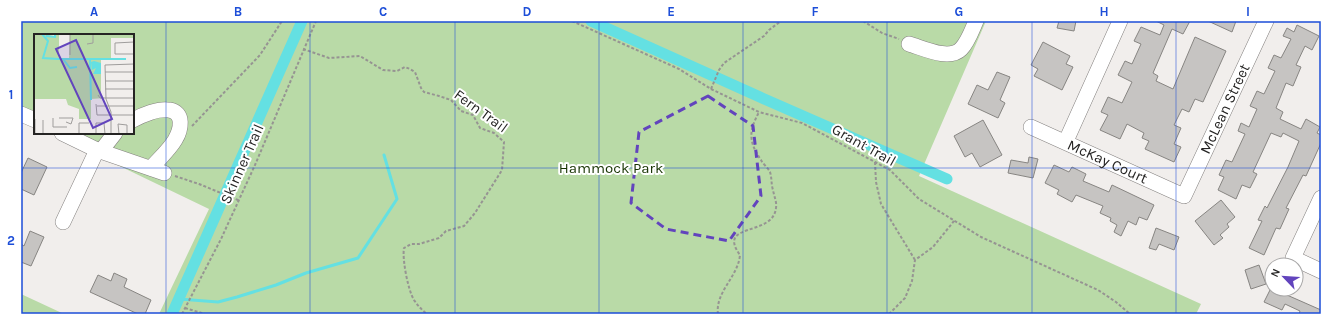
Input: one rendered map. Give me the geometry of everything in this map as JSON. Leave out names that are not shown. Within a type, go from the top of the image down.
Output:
[{"type":"street","points":[[909,44],[936,53],[954,54],[961,49],[976,21]]},
{"type":"street","points":[[1066,141],[1120,21]]},
{"type":"street","name":"McLean Street","points":[[1184,196],[1266,21]]},
{"type":"street","points":[[64,134],[99,150],[158,171],[176,139],[181,125],[180,118],[177,113],[169,110],[154,112],[134,120]]},
{"type":"street","points":[[21,114],[34,120]]},
{"type":"street","name":"McKay Court","points":[[1031,127],[1066,141],[1184,196]]},
{"type":"street","points":[[63,222],[99,150],[114,134]]},
{"type":"street","points":[[1321,198],[1293,258],[1321,271]]},
{"type":"path","points":[[176,139],[209,110],[260,54],[282,21]]},
{"type":"path","name":"Skinner Trail","points":[[182,314],[221,239],[255,165],[316,21]]},
{"type":"path","name":"Grant Trail","points":[[572,21],[679,69],[759,112],[802,124],[875,162],[890,170],[919,199],[981,237],[1098,290],[1130,314]]},
{"type":"path","points":[[712,88],[719,70],[724,63],[764,36],[781,21]]},
{"type":"path","points":[[863,21],[882,33],[909,44]]},
{"type":"path","name":"Fern Trail","points":[[303,49],[329,58],[360,56],[383,70],[397,71],[405,67],[410,69],[415,72],[424,92],[451,100],[460,111],[473,115],[480,128],[494,134],[504,142],[502,170],[479,207],[464,226],[446,231],[439,238],[419,244],[411,244],[404,248],[403,259],[414,299],[420,308],[427,314]]},
{"type":"path","points":[[718,314],[717,306],[720,297],[734,273],[740,255],[734,248],[734,239],[738,234],[762,226],[768,222],[776,209],[770,172],[753,148],[750,135],[759,112]]},
{"type":"path","points":[[875,162],[876,182],[881,204],[915,260],[912,281],[905,298],[890,314]]},
{"type":"path","points":[[158,171],[220,192],[238,200]]},
{"type":"path","points":[[915,260],[933,247],[954,220]]},
{"type":"path","points":[[185,308],[205,314]]},
{"type":"highlighted area","points":[[708,96],[753,126],[761,196],[729,241],[666,229],[631,203],[639,132]]},
{"type":"green space","name":"Hammock Park","points":[[21,21],[986,21],[919,176],[1201,304],[1196,314],[159,314],[209,209],[53,134],[134,134],[134,34],[34,34],[34,124],[21,118]]},
{"type":"green space","points":[[21,294],[64,314],[21,314]]},
{"type":"building","points":[[1059,21],[1076,21],[1074,31],[1057,28]]},
{"type":"building","points":[[1156,21],[1190,21],[1183,34],[1172,29],[1153,73],[1158,76],[1156,81],[1173,89],[1195,37],[1226,51],[1203,102],[1195,99],[1189,112],[1182,109],[1174,125],[1181,128],[1174,144],[1181,147],[1174,162],[1145,149],[1149,141],[1142,138],[1144,133],[1127,124],[1120,139],[1100,130],[1108,115],[1101,112],[1108,97],[1122,103],[1132,82],[1118,75],[1125,61],[1132,64],[1141,44],[1134,41],[1141,27],[1160,35],[1164,25]]},
{"type":"building","points":[[1208,21],[1236,21],[1232,32]]},
{"type":"building","points":[[1297,25],[1319,36],[1312,50],[1305,46],[1296,65],[1301,67],[1293,86],[1286,83],[1276,108],[1283,112],[1280,119],[1301,129],[1306,119],[1320,127],[1317,133],[1321,135],[1321,143],[1306,176],[1303,175],[1286,208],[1289,209],[1280,229],[1276,228],[1264,255],[1249,248],[1262,221],[1258,220],[1265,206],[1267,208],[1288,167],[1299,141],[1283,133],[1281,137],[1271,133],[1253,172],[1257,174],[1250,188],[1242,185],[1236,199],[1218,190],[1224,177],[1219,175],[1226,160],[1232,162],[1245,134],[1238,131],[1241,123],[1249,127],[1257,109],[1250,106],[1257,91],[1264,94],[1275,71],[1268,68],[1274,55],[1281,58],[1291,39],[1283,36],[1287,28],[1294,32]]},
{"type":"building","points":[[1043,42],[1070,56],[1066,64],[1073,67],[1062,90],[1034,76],[1038,69],[1031,65]]},
{"type":"building","points":[[997,72],[1010,77],[1000,100],[1005,103],[998,118],[968,104],[977,85],[988,90]]},
{"type":"building","points":[[983,120],[1002,155],[980,167],[972,153],[965,157],[954,136]]},
{"type":"building","points":[[1029,157],[1038,159],[1033,178],[1008,173],[1011,160],[1028,163]]},
{"type":"building","points":[[28,158],[47,167],[34,195],[21,189],[21,173]]},
{"type":"building","points":[[1054,165],[1069,172],[1072,167],[1086,174],[1083,181],[1109,192],[1112,185],[1154,205],[1147,220],[1139,217],[1136,225],[1128,221],[1121,236],[1114,232],[1117,225],[1110,221],[1111,218],[1100,213],[1103,206],[1076,195],[1072,202],[1057,194],[1059,190],[1045,183]]},
{"type":"building","points":[[1221,200],[1235,217],[1227,224],[1229,227],[1220,235],[1223,238],[1214,245],[1195,221]]},
{"type":"building","points":[[1156,228],[1179,237],[1174,250],[1159,244],[1156,250],[1149,248]]},
{"type":"building","points":[[30,231],[44,237],[31,266],[21,262],[21,244],[24,246]]},
{"type":"building","points":[[1259,265],[1264,279],[1264,285],[1251,289],[1245,270]]},
{"type":"building","points":[[114,273],[127,279],[124,287],[151,300],[145,314],[138,314],[90,292],[98,275],[111,281]]},
{"type":"building","points":[[1266,297],[1291,297],[1321,310],[1321,314],[1299,314],[1300,311],[1285,304],[1282,310],[1264,302]]},
{"type":"waterway","points":[[172,314],[302,21]]},
{"type":"waterway","points":[[591,21],[947,179]]},
{"type":"waterway","points":[[179,299],[218,302],[276,285],[306,273],[358,258],[397,199],[384,155]]}]
